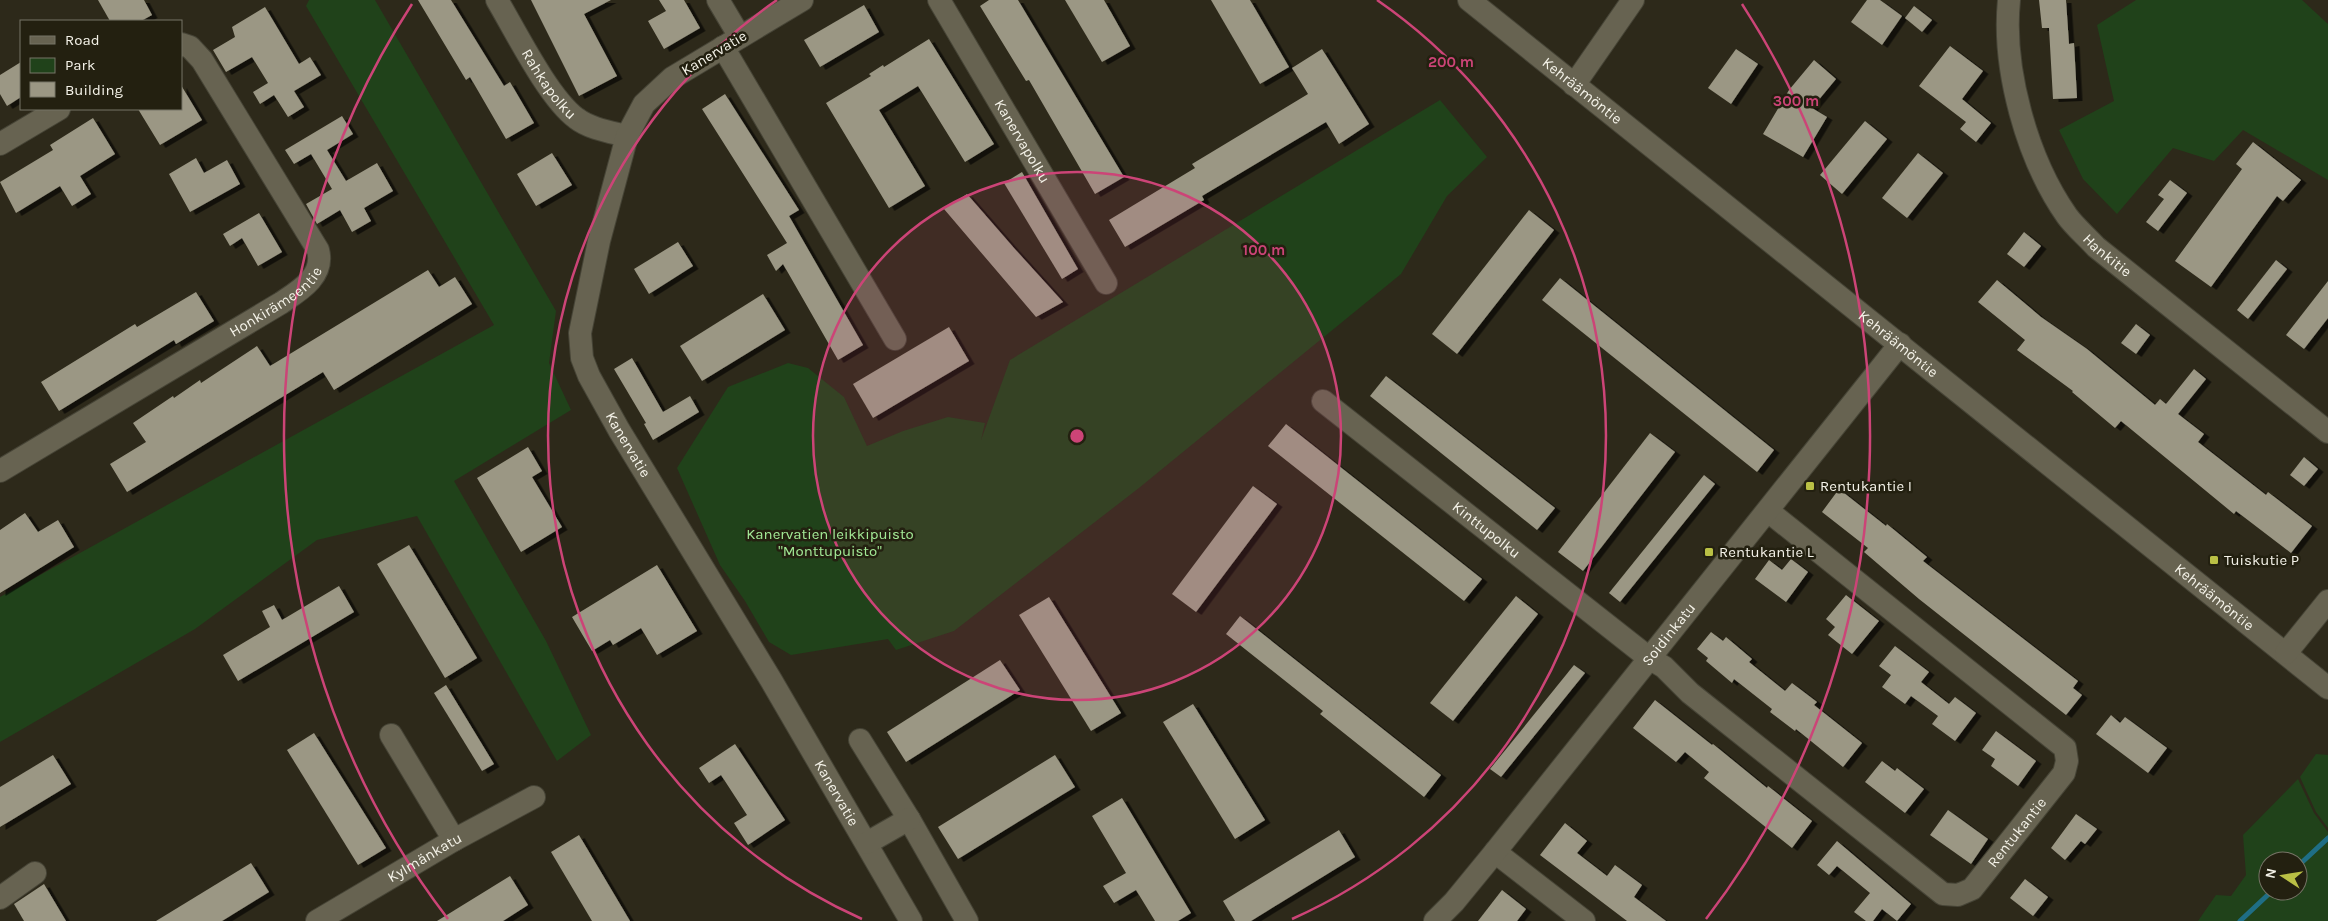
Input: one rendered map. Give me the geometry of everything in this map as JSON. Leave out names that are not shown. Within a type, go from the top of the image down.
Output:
[{"type":"street","name":"Rahkapolku","points":[[497,0],[557,99],[577,119],[593,127],[627,136]]},
{"type":"street","points":[[718,0],[732,42],[895,339]]},
{"type":"street","name":"Kanervatie","points":[[802,0],[672,78],[644,104],[627,136],[599,241],[580,333],[582,358],[589,376],[619,430],[867,843],[911,921]]},
{"type":"street","name":"Kanervapolku","points":[[939,0],[1106,283]]},
{"type":"street","name":"Kehräämöntie","points":[[1469,0],[2328,688]]},
{"type":"street","points":[[1574,85],[1634,0]]},
{"type":"street","name":"Hankitie","points":[[2009,0],[2006,26],[2012,73],[2021,113],[2047,182],[2068,216],[2096,247],[2328,432]]},
{"type":"street","name":"Honkirämeentie","points":[[0,472],[280,303],[302,288],[313,277],[320,258],[318,250],[202,60],[190,46],[182,44]]},
{"type":"street","points":[[0,144],[57,110]]},
{"type":"street","name":"Soidinkatu","points":[[1435,921],[1454,902],[1495,852],[1900,344]]},
{"type":"street","name":"Kinttupolku","points":[[1323,401],[1649,658]]},
{"type":"street","name":"Rentukantie","points":[[1649,658],[1664,667],[1690,692],[1943,894],[1958,895],[1972,889],[2064,773],[2067,761],[2065,748],[1768,511]]},
{"type":"street","points":[[2286,653],[2328,601]]},
{"type":"street","points":[[391,735],[454,840]]},
{"type":"street","points":[[860,740],[909,819],[967,921]]},
{"type":"street","name":"Kylmänkatu","points":[[317,921],[454,840],[534,797]]},
{"type":"street","points":[[867,843],[909,819]]},
{"type":"street","points":[[1495,852],[1584,921]]},
{"type":"street","points":[[0,898],[35,873]]},
{"type":"green space","points":[[309,0],[375,0],[556,311],[549,363],[571,410],[454,481],[546,641],[591,735],[557,761],[417,516],[317,540],[195,629],[0,742],[0,597],[494,325],[306,6]]},
{"type":"green space","points":[[2136,0],[2302,0],[2328,24],[2328,180],[2243,130],[2214,161],[2173,148],[2117,214],[2083,179],[2059,130],[2114,101],[2097,25]]},
{"type":"green space","name":"Kanervatien leikkipuisto \"Monttupuisto\"","points":[[1440,100],[1487,157],[1447,196],[1401,274],[1139,488],[954,631],[896,650],[888,639],[791,655],[769,642],[745,601],[720,565],[677,468],[728,387],[788,363],[808,368],[844,397],[867,446],[903,431],[948,417],[985,423],[981,440],[1010,360]]},
{"type":"green space","points":[[2316,754],[2328,755],[2328,828],[2316,812],[2300,777]]},
{"type":"green space","points":[[2298,779],[2314,813],[2328,832],[2328,921],[2198,921],[2216,895],[2231,896],[2246,875],[2243,835]]},
{"type":"building","points":[[98,0],[144,0],[152,15],[143,20],[109,20]]},
{"type":"building","points":[[418,0],[451,0],[504,86],[510,82],[534,123],[506,139],[470,77],[466,80]]},
{"type":"building","points":[[531,0],[611,0],[584,14],[617,76],[579,96]]},
{"type":"building","points":[[659,0],[684,0],[700,28],[664,49],[648,21],[666,11]]},
{"type":"building","points":[[989,0],[1018,0],[1124,177],[1095,194],[1029,80],[1026,81],[980,6]]},
{"type":"building","points":[[1065,0],[1104,0],[1130,46],[1102,62]]},
{"type":"building","points":[[1211,0],[1250,0],[1289,67],[1260,84]]},
{"type":"building","points":[[1867,0],[1880,0],[1902,16],[1882,45],[1851,22]]},
{"type":"building","points":[[2039,0],[2066,0],[2069,44],[2074,43],[2077,98],[2053,99],[2049,28],[2042,28]]},
{"type":"building","points":[[864,5],[879,32],[820,67],[804,40]]},
{"type":"building","points":[[1914,6],[1932,20],[1922,32],[1905,18]]},
{"type":"building","points":[[265,7],[299,64],[310,57],[321,75],[294,91],[304,107],[288,117],[274,95],[260,104],[253,92],[268,83],[252,57],[226,72],[213,50],[235,37],[232,27]]},
{"type":"building","points":[[929,39],[994,144],[965,162],[918,86],[879,110],[925,186],[889,208],[826,103],[871,76],[869,74],[883,65],[884,67]]},
{"type":"building","points":[[1950,46],[1983,71],[1962,99],[1991,123],[1976,142],[1960,129],[1966,122],[1919,86]]},
{"type":"building","points":[[1322,49],[1369,124],[1339,144],[1326,122],[1202,196],[1204,200],[1125,247],[1109,220],[1195,168],[1192,164],[1308,94],[1292,68]]},
{"type":"building","points":[[1736,49],[1758,64],[1731,104],[1708,88]]},
{"type":"building","points":[[1814,60],[1836,79],[1812,108],[1827,117],[1803,157],[1763,134],[1789,90]]},
{"type":"building","points":[[20,63],[20,98],[7,106],[0,94],[0,75]]},
{"type":"building","points":[[182,87],[202,120],[160,145],[139,110],[182,110]]},
{"type":"building","points":[[725,94],[799,210],[789,216],[863,345],[838,360],[783,264],[776,271],[767,255],[787,243],[702,109]]},
{"type":"building","points":[[342,116],[353,134],[327,150],[346,181],[377,163],[393,191],[364,208],[371,221],[352,232],[340,210],[317,224],[306,204],[332,189],[311,154],[294,164],[285,150]]},
{"type":"building","points":[[93,118],[115,154],[80,176],[91,194],[72,206],[60,186],[16,213],[0,182],[53,150],[50,145]]},
{"type":"building","points":[[1865,121],[1887,139],[1842,194],[1820,175]]},
{"type":"building","points":[[2253,142],[2301,180],[2283,201],[2277,196],[2211,287],[2175,261],[2242,169],[2236,164]]},
{"type":"building","points":[[552,153],[572,185],[536,206],[517,174]]},
{"type":"building","points":[[1918,153],[1943,173],[1907,218],[1882,198]]},
{"type":"building","points":[[196,158],[204,173],[227,160],[240,184],[190,212],[169,174]]},
{"type":"building","points":[[1022,172],[1078,269],[1062,279],[1004,183]]},
{"type":"building","points":[[2170,180],[2187,193],[2158,231],[2146,222],[2164,199],[2158,195]]},
{"type":"building","points":[[967,194],[1063,302],[1036,317],[944,209]]},
{"type":"building","points":[[1529,210],[1554,230],[1457,354],[1432,334]]},
{"type":"building","points":[[259,213],[282,252],[258,266],[242,238],[230,246],[223,234]]},
{"type":"building","points":[[2024,232],[2041,246],[2024,267],[2007,254]]},
{"type":"building","points":[[678,242],[693,266],[649,294],[634,269]]},
{"type":"building","points":[[2276,260],[2287,269],[2248,319],[2237,310]]},
{"type":"building","points":[[428,270],[439,287],[455,277],[472,304],[334,390],[323,372],[127,492],[110,464],[146,442],[133,423],[200,380],[201,383],[257,346],[270,366]]},
{"type":"building","points":[[1560,278],[1774,450],[1757,472],[1542,300]]},
{"type":"building","points":[[1997,280],[2041,317],[2087,349],[2155,405],[2160,399],[2166,404],[2194,369],[2206,379],[2178,414],[2204,434],[2198,442],[2266,495],[2268,492],[2312,526],[2291,553],[2236,511],[2234,514],[2121,421],[2115,428],[2073,391],[2017,350],[2025,340],[1978,302]]},
{"type":"building","points":[[2328,281],[2328,318],[2304,349],[2286,335]]},
{"type":"building","points":[[196,292],[214,321],[176,344],[174,340],[59,411],[41,382],[135,324],[137,327]]},
{"type":"building","points":[[763,294],[785,330],[702,381],[680,346]]},
{"type":"building","points":[[2136,324],[2150,335],[2136,354],[2121,343]]},
{"type":"building","points":[[949,327],[969,361],[873,418],[853,384]]},
{"type":"building","points":[[632,358],[663,412],[690,396],[699,412],[653,440],[644,424],[646,423],[614,369]]},
{"type":"building","points":[[1386,376],[1555,508],[1537,530],[1370,396]]},
{"type":"building","points":[[1286,424],[1482,579],[1464,601],[1268,446]]},
{"type":"building","points":[[1650,433],[1675,452],[1583,571],[1558,552]]},
{"type":"building","points":[[528,447],[542,471],[532,477],[562,527],[521,552],[477,478]]},
{"type":"building","points":[[2304,457],[2318,469],[2304,486],[2290,475]]},
{"type":"building","points":[[1704,475],[1715,484],[1620,602],[1609,593]]},
{"type":"building","points":[[1253,486],[1277,504],[1196,612],[1172,594]]},
{"type":"building","points":[[1839,489],[1886,526],[1887,524],[1927,557],[1923,561],[2078,681],[2073,688],[2082,695],[2066,715],[1919,599],[1864,552],[1868,548],[1822,512]]},
{"type":"building","points":[[25,513],[38,532],[58,520],[74,547],[0,593],[0,530]]},
{"type":"building","points":[[409,545],[477,658],[445,678],[377,564]]},
{"type":"building","points":[[1791,559],[1808,572],[1786,602],[1755,579],[1769,560],[1782,570]]},
{"type":"building","points":[[657,565],[697,631],[657,655],[641,628],[613,645],[610,640],[592,651],[572,617]]},
{"type":"building","points":[[339,586],[354,612],[238,681],[223,655],[270,627],[262,611],[274,605],[282,620]]},
{"type":"building","points":[[1846,595],[1879,621],[1852,654],[1828,635],[1835,627],[1826,619]]},
{"type":"building","points":[[1516,596],[1538,614],[1453,721],[1430,703]]},
{"type":"building","points":[[1049,597],[1121,713],[1091,731],[1019,615]]},
{"type":"building","points":[[1240,616],[1441,775],[1424,797],[1320,714],[1323,711],[1226,634]]},
{"type":"building","points":[[1711,632],[1723,641],[1726,637],[1752,659],[1749,662],[1785,691],[1792,683],[1817,702],[1814,705],[1862,743],[1843,767],[1796,729],[1795,731],[1770,712],[1772,709],[1734,679],[1732,683],[1706,661],[1708,658],[1697,649]]},
{"type":"building","points":[[1895,646],[1929,672],[1921,682],[1949,704],[1955,697],[1976,713],[1955,741],[1932,724],[1938,716],[1911,696],[1905,704],[1882,687],[1891,675],[1879,666]]},
{"type":"building","points":[[1000,660],[1020,690],[906,762],[887,732]]},
{"type":"building","points":[[1574,665],[1585,673],[1501,777],[1490,769]]},
{"type":"building","points":[[446,685],[494,764],[482,771],[434,693]]},
{"type":"building","points":[[1655,700],[1812,821],[1792,848],[1704,778],[1709,772],[1685,752],[1676,762],[1633,728]]},
{"type":"building","points":[[1193,704],[1265,820],[1235,839],[1163,722]]},
{"type":"building","points":[[2111,715],[2120,723],[2125,717],[2167,748],[2148,773],[2096,734]]},
{"type":"building","points":[[1996,731],[2036,761],[2018,786],[1991,766],[1995,759],[1982,750]]},
{"type":"building","points":[[314,733],[386,848],[358,865],[287,750]]},
{"type":"building","points":[[735,744],[785,820],[748,845],[734,823],[747,815],[721,775],[709,783],[699,768]]},
{"type":"building","points":[[53,755],[71,784],[0,827],[0,787]]},
{"type":"building","points":[[1055,755],[1075,787],[958,859],[938,827]]},
{"type":"building","points":[[1882,761],[1895,771],[1897,768],[1924,789],[1905,813],[1865,782]]},
{"type":"building","points":[[1122,798],[1191,913],[1178,921],[1155,921],[1136,890],[1114,903],[1103,886],[1126,873],[1092,816]]},
{"type":"building","points":[[1948,810],[1988,839],[1971,864],[1930,835]]},
{"type":"building","points":[[2076,814],[2097,829],[2085,844],[2081,841],[2065,860],[2051,848]]},
{"type":"building","points":[[1565,823],[1587,841],[1577,853],[1607,876],[1615,865],[1642,885],[1634,897],[1666,921],[1627,921],[1540,855]]},
{"type":"building","points":[[1339,830],[1355,857],[1251,921],[1235,921],[1223,901]]},
{"type":"building","points":[[579,835],[630,921],[592,921],[551,852]]},
{"type":"building","points":[[1837,841],[1911,904],[1897,921],[1882,909],[1873,921],[1866,921],[1854,912],[1870,893],[1837,866],[1829,875],[1817,865]]},
{"type":"building","points":[[251,863],[269,892],[222,921],[156,921]]},
{"type":"building","points":[[510,876],[528,905],[503,921],[437,921]]},
{"type":"building","points":[[2025,879],[2048,897],[2033,916],[2010,898]]},
{"type":"building","points":[[44,884],[66,921],[24,921],[14,904]]},
{"type":"building","points":[[1502,890],[1526,909],[1517,921],[1478,921]]},
{"type":"waterway","points":[[2308,857],[2328,838]]},
{"type":"waterway","points":[[2240,921],[2261,901]]},
{"type":"place","name":"Rentukantie I","points":[[1810,486]]},
{"type":"place","name":"Rentukantie L","points":[[1709,552]]},
{"type":"place","name":"Tuiskutie P","points":[[2214,560]]}]
